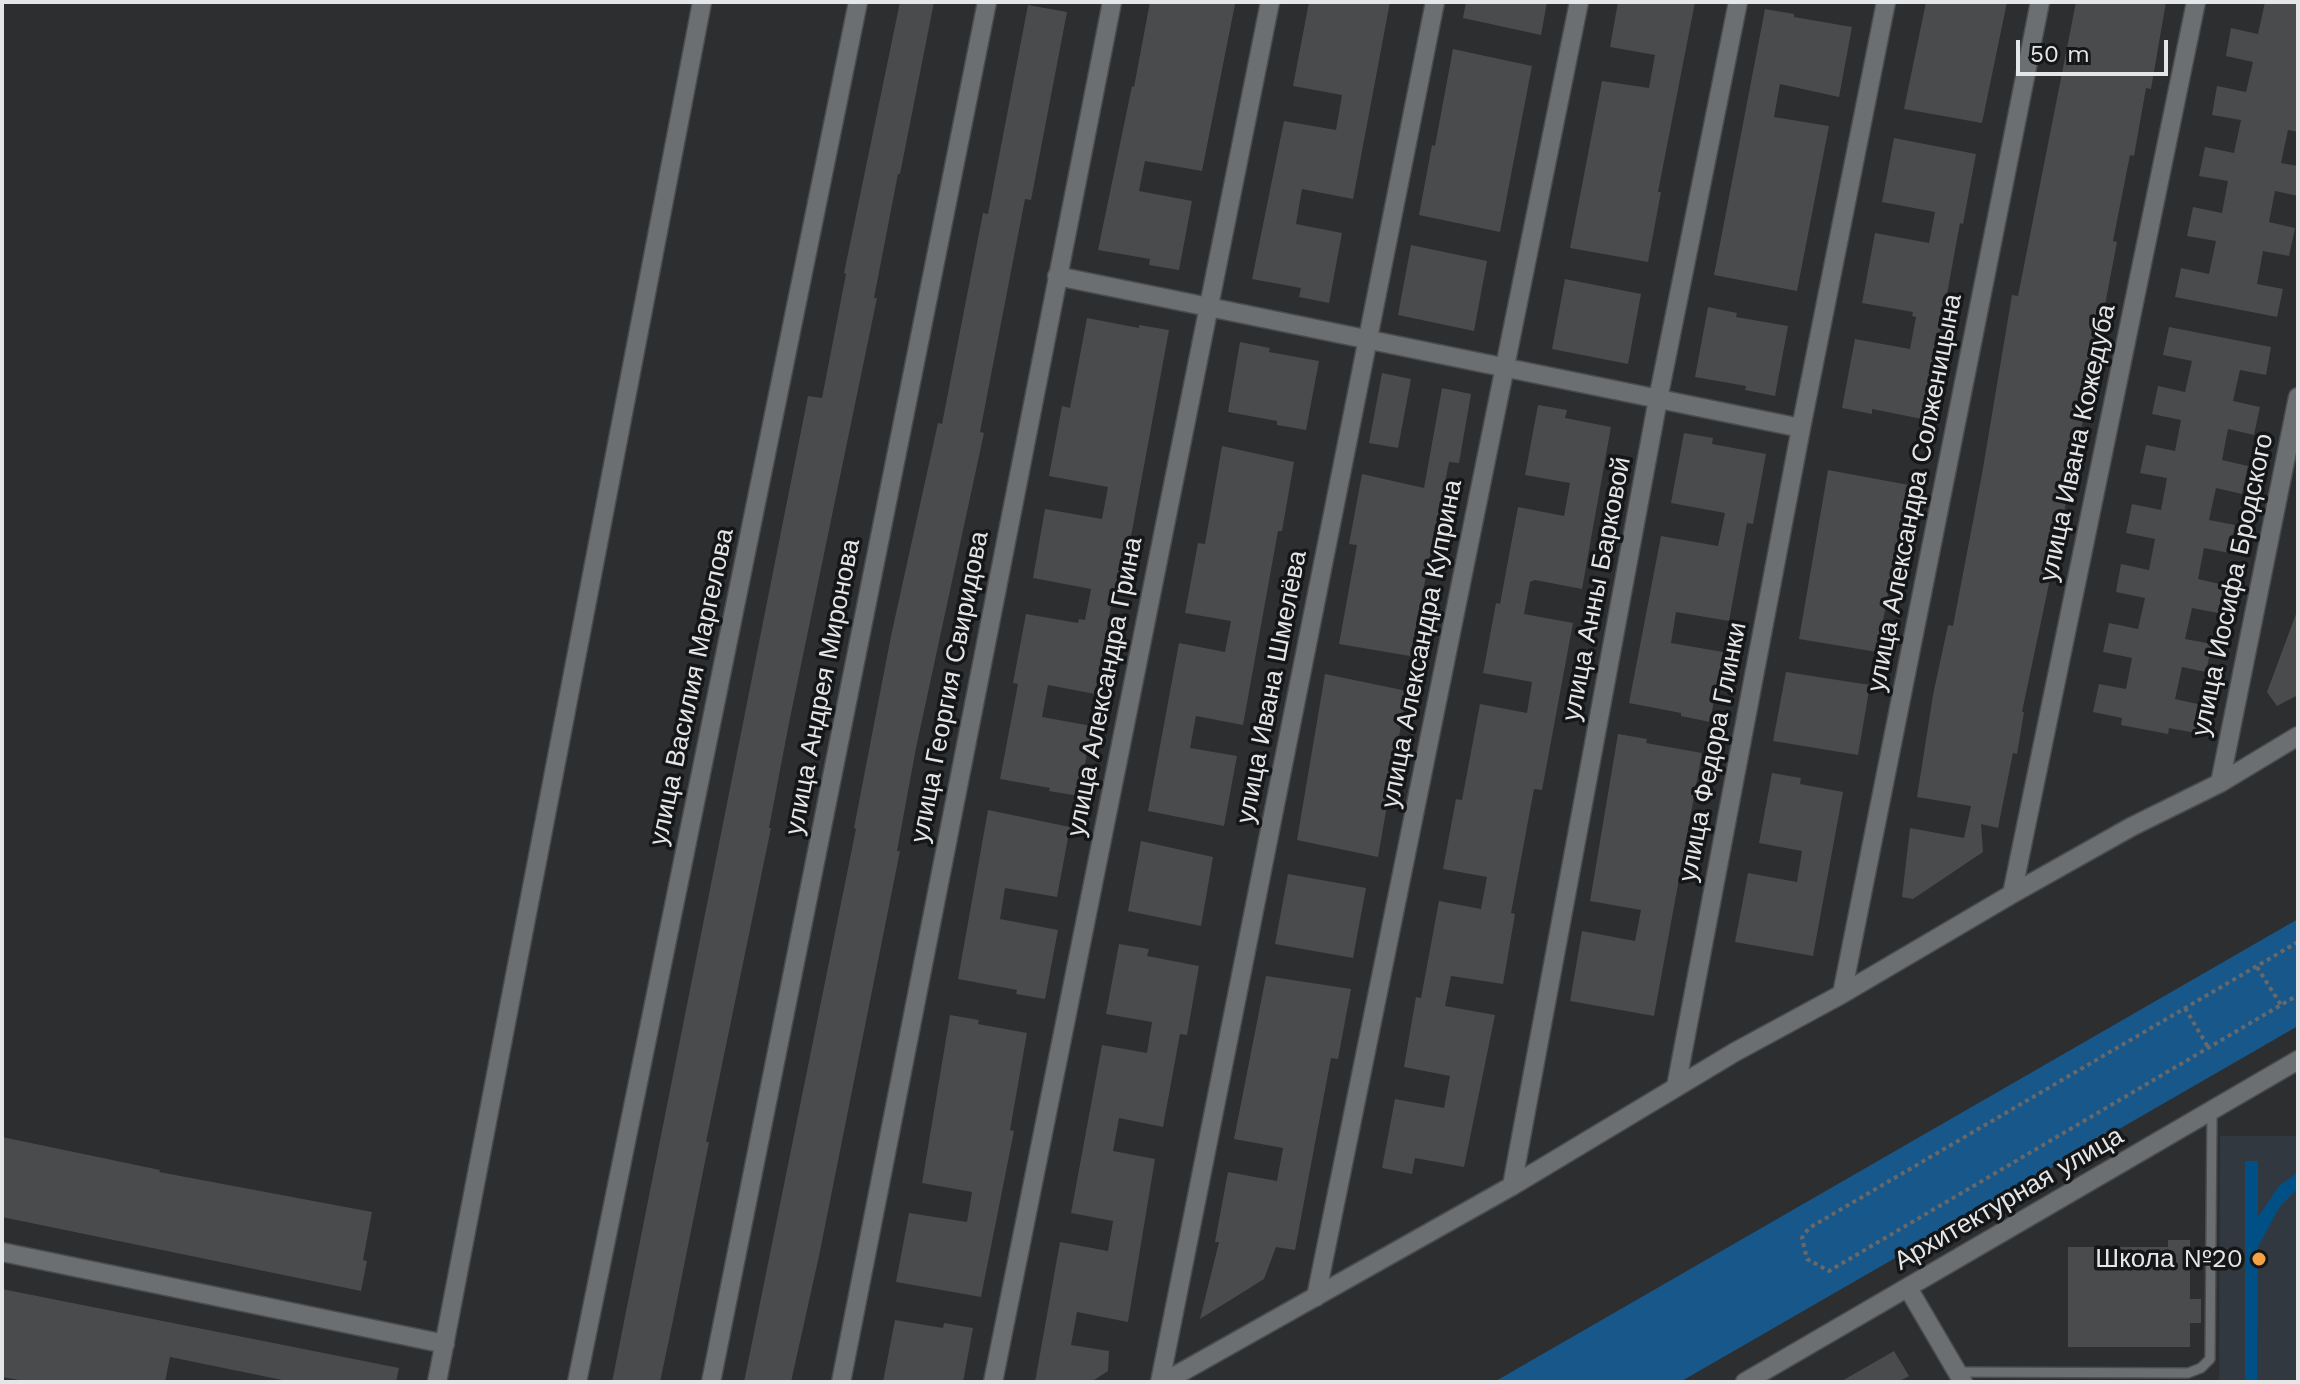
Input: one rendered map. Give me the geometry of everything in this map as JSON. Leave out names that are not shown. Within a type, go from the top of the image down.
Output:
[{"type":"street","points":[[437,1382],[702,2]]},
{"type":"street","name":"улица Василия Маргелова","points":[[577,1382],[858,2]]},
{"type":"street","name":"улица Андрея Миронова","points":[[711,1382],[987,2]]},
{"type":"street","name":"улица Георгия Свиридова","points":[[841,1382],[1112,2]]},
{"type":"street","name":"улица Александра Грина","points":[[993,1382],[1270,2]]},
{"type":"street","name":"улица Ивана Шмелёва","points":[[1162,1382],[1435,2]]},
{"type":"street","name":"улица Александра Куприна","points":[[1316,1297],[1579,2]]},
{"type":"street","name":"улица Анны Барковой","points":[[1512,1186],[1658,399],[1738,2]]},
{"type":"street","name":"улица Федора Глинки","points":[[1676,1087],[1801,428],[1886,2]]},
{"type":"street","name":"улица Александра Солженицына","points":[[1842,994],[2040,2]]},
{"type":"street","name":"улица Ивана Кожедуба","points":[[2012,894],[2196,2]]},
{"type":"street","points":[[1057,276],[1801,428]]},
{"type":"street","name":"улица Иосифа Бродского","points":[[2220,783],[2298,397]]},
{"type":"street","points":[[1162,1382],[1512,1186],[1676,1087],[2012,894],[2131,827],[2220,783],[2298,736]]},
{"type":"street","name":"Архитектурная улица","points":[[1745,1382],[2298,1060]]},
{"type":"street","points":[[2,1252],[445,1344]]},
{"type":"street","points":[[1908,1288],[1961,1377]]},
{"type":"lane","points":[[1961,1377],[2188,1373],[2201,1368],[2210,1359],[2212,1110]]},
{"type":"path","points":[[2298,942],[1809,1228],[1802,1238],[1807,1259],[1829,1271],[2298,995]]},
{"type":"path","points":[[2257,967],[2281,1005]]},
{"type":"path","points":[[2185,1008],[2208,1047]]},
{"type":"shaded area","points":[[2298,919],[2298,1026],[1680,1382],[1494,1382]]},
{"type":"shaded area","name":"Школа №20","points":[[2220,1136],[2298,1136],[2298,1382],[2219,1382]]},
{"type":"shaded area","points":[[2245,1161],[2258,1161],[2258,1217],[2279,1186],[2298,1172],[2298,1188],[2279,1208],[2258,1247],[2257,1382],[2245,1382]]},
{"type":"building","points":[[900,2],[934,2],[670,1335],[660,1382],[612,1382],[808,396],[822,398],[844,273]]},
{"type":"building","points":[[1150,2],[1235,4],[1202,171],[1145,161],[1139,191],[1192,201],[1179,270],[1149,265],[1150,259],[1098,250]]},
{"type":"building","points":[[1309,2],[1390,2],[1353,199],[1302,189],[1296,224],[1342,233],[1329,303],[1299,297],[1301,288],[1252,279],[1284,121],[1336,130],[1342,95],[1293,86]]},
{"type":"building","points":[[1466,2],[1547,2],[1541,35],[1463,18]]},
{"type":"building","points":[[1618,2],[1695,2],[1658,192],[1661,192],[1648,262],[1570,248],[1602,81],[1649,88],[1655,55],[1610,47]]},
{"type":"building","points":[[1926,2],[2007,2],[1982,123],[1904,109]]},
{"type":"building","points":[[2076,2],[2166,2],[2151,89],[2146,88],[2134,156],[2130,155],[2113,241],[2117,242],[2079,441],[2022,712],[2017,754],[2013,753],[1998,828],[1981,824],[1983,852],[1913,899],[1902,897],[1910,828],[1964,838],[1971,806],[1917,797],[1933,695],[1948,625],[1953,626],[1982,474],[2012,295],[2018,296]]},
{"type":"building","points":[[2265,2],[2298,2],[2298,132],[2288,130],[2281,163],[2298,166],[2298,196],[2275,191],[2269,222],[2295,228],[2289,256],[2263,251],[2257,284],[2283,289],[2277,317],[2175,297],[2181,268],[2209,274],[2216,241],[2187,236],[2193,207],[2222,213],[2228,181],[2199,176],[2205,147],[2234,153],[2241,120],[2212,115],[2217,86],[2246,92],[2253,62],[2226,56],[2231,28],[2258,34]]},
{"type":"building","points":[[1028,5],[1067,12],[1031,200],[1025,199],[980,432],[984,433],[916,748],[897,851],[900,851],[819,1256],[791,1382],[744,1382],[856,829],[891,636],[938,423],[942,424],[983,213],[988,214]]},
{"type":"building","points":[[1765,9],[1852,27],[1839,97],[1780,84],[1774,117],[1829,126],[1797,291],[1714,275]]},
{"type":"building","points":[[1453,49],[1532,66],[1500,232],[1419,215]]},
{"type":"building","points":[[1894,138],[1976,154],[1963,224],[1960,223],[1927,420],[1872,409],[1872,414],[1842,408],[1855,339],[1910,349],[1916,317],[1912,316],[1913,312],[1862,303],[1875,233],[1929,243],[1935,212],[1882,202]]},
{"type":"building","points":[[1411,245],[1487,261],[1474,331],[1398,315]]},
{"type":"building","points":[[1565,279],[1641,294],[1628,364],[1552,349]]},
{"type":"building","points":[[1708,307],[1737,313],[1736,317],[1788,326],[1775,396],[1745,390],[1746,386],[1695,377]]},
{"type":"building","points":[[1087,318],[1169,330],[1120,596],[1113,595],[1095,694],[1048,685],[1042,717],[1092,726],[1079,796],[1000,779],[1018,684],[1013,683],[1026,614],[1078,623],[1079,619],[1085,620],[1091,589],[1033,578],[1045,509],[1102,519],[1108,487],[1049,476],[1062,406],[1070,408]]},
{"type":"building","points":[[2169,327],[2271,347],[2266,375],[2240,370],[2233,401],[2260,407],[2254,435],[2228,429],[2222,460],[2248,466],[2242,494],[2216,488],[2209,520],[2235,525],[2229,553],[2204,548],[2198,579],[2224,585],[2218,613],[2192,608],[2185,639],[2212,644],[2206,672],[2182,667],[2175,699],[2202,705],[2196,733],[2169,728],[2168,734],[2121,725],[2122,718],[2093,712],[2099,684],[2126,689],[2132,658],[2103,652],[2109,623],[2138,629],[2145,598],[2116,592],[2121,564],[2149,570],[2155,539],[2126,533],[2132,504],[2161,510],[2167,478],[2140,473],[2146,445],[2175,451],[2181,420],[2152,414],[2158,386],[2185,392],[2192,361],[2163,355]]},
{"type":"building","points":[[1240,342],[1270,348],[1269,352],[1319,361],[1306,430],[1228,412]]},
{"type":"building","points":[[1382,373],[1411,379],[1398,448],[1369,443]]},
{"type":"building","points":[[1442,388],[1471,394],[1459,463],[1449,462],[1410,656],[1339,644],[1357,545],[1349,544],[1362,474],[1424,488]]},
{"type":"building","points":[[1538,405],[1567,410],[1565,418],[1611,427],[1582,589],[1535,580],[1530,582],[1524,614],[1573,623],[1542,790],[1534,789],[1511,913],[1515,914],[1503,984],[1451,976],[1445,1006],[1495,1015],[1464,1167],[1415,1158],[1412,1174],[1382,1168],[1395,1099],[1444,1108],[1450,1076],[1404,1067],[1416,997],[1421,998],[1439,901],[1481,909],[1487,877],[1443,869],[1456,799],[1462,800],[1480,704],[1527,713],[1532,682],[1483,673],[1496,603],[1500,604],[1518,507],[1564,516],[1570,483],[1525,475]]},
{"type":"building","points":[[1684,433],[1713,438],[1712,444],[1766,454],[1753,524],[1747,523],[1729,621],[1676,612],[1671,643],[1723,652],[1710,722],[1629,703],[1661,536],[1718,546],[1725,513],[1671,503]]},
{"type":"building","points":[[1222,446],[1294,462],[1282,531],[1278,531],[1243,725],[1196,716],[1190,748],[1237,756],[1224,826],[1148,811],[1179,643],[1225,652],[1231,621],[1185,613],[1198,543],[1205,544]]},
{"type":"building","points":[[1828,470],[1909,485],[1877,652],[1799,639]]},
{"type":"building","points":[[2296,614],[2298,695],[2277,706],[2267,692]]},
{"type":"building","points":[[1786,672],[1870,685],[1858,755],[1773,741]]},
{"type":"building","points":[[1325,674],[1407,691],[1378,857],[1297,840]]},
{"type":"building","points":[[1618,734],[1647,739],[1646,743],[1702,753],[1654,1016],[1570,1001],[1582,931],[1635,941],[1641,910],[1590,901]]},
{"type":"building","points":[[1772,773],[1801,778],[1800,784],[1843,792],[1813,956],[1735,942],[1748,873],[1797,882],[1802,851],[1759,843]]},
{"type":"building","points":[[988,810],[1070,827],[1057,897],[1005,888],[1000,919],[1058,930],[1045,999],[1016,994],[1017,990],[958,979]]},
{"type":"building","points":[[1141,841],[1213,857],[1201,926],[1128,911]]},
{"type":"building","points":[[1288,874],[1366,888],[1353,958],[1275,944]]},
{"type":"building","points":[[1119,944],[1149,949],[1147,956],[1199,966],[1187,1035],[1180,1034],[1163,1127],[1119,1118],[1113,1151],[1155,1159],[1128,1322],[1077,1312],[1071,1345],[1109,1351],[1108,1371],[1091,1382],[1035,1382],[1060,1242],[1108,1251],[1113,1221],[1071,1213],[1102,1045],[1147,1053],[1152,1022],[1106,1014]]},
{"type":"building","points":[[1266,976],[1351,989],[1338,1059],[1331,1058],[1295,1250],[1276,1247],[1264,1279],[1200,1319],[1219,1242],[1215,1242],[1228,1172],[1277,1181],[1283,1148],[1234,1139]]},
{"type":"building","points":[[950,1015],[1027,1033],[1010,1130],[1014,1131],[981,1297],[896,1282],[909,1213],[967,1222],[972,1192],[922,1183]]},
{"type":"building","points":[[2,1137],[159,1172],[372,1212],[361,1291],[2,1217]]},
{"type":"building","points":[[2168,1240],[2190,1240],[2190,1299],[2201,1299],[2201,1323],[2190,1323],[2190,1347],[2068,1347],[2068,1247],[2168,1247]]},
{"type":"building","points":[[2,1289],[399,1368],[396,1382],[292,1382],[170,1357],[165,1382],[30,1382],[2,1377]]},
{"type":"building","points":[[895,1320],[943,1328],[944,1323],[973,1328],[963,1382],[883,1382]]},
{"type":"building","points":[[1894,1351],[1909,1376],[1898,1382],[1840,1382]]},
{"type":"place","name":"Школа №20","points":[[2259,1259]]}]
